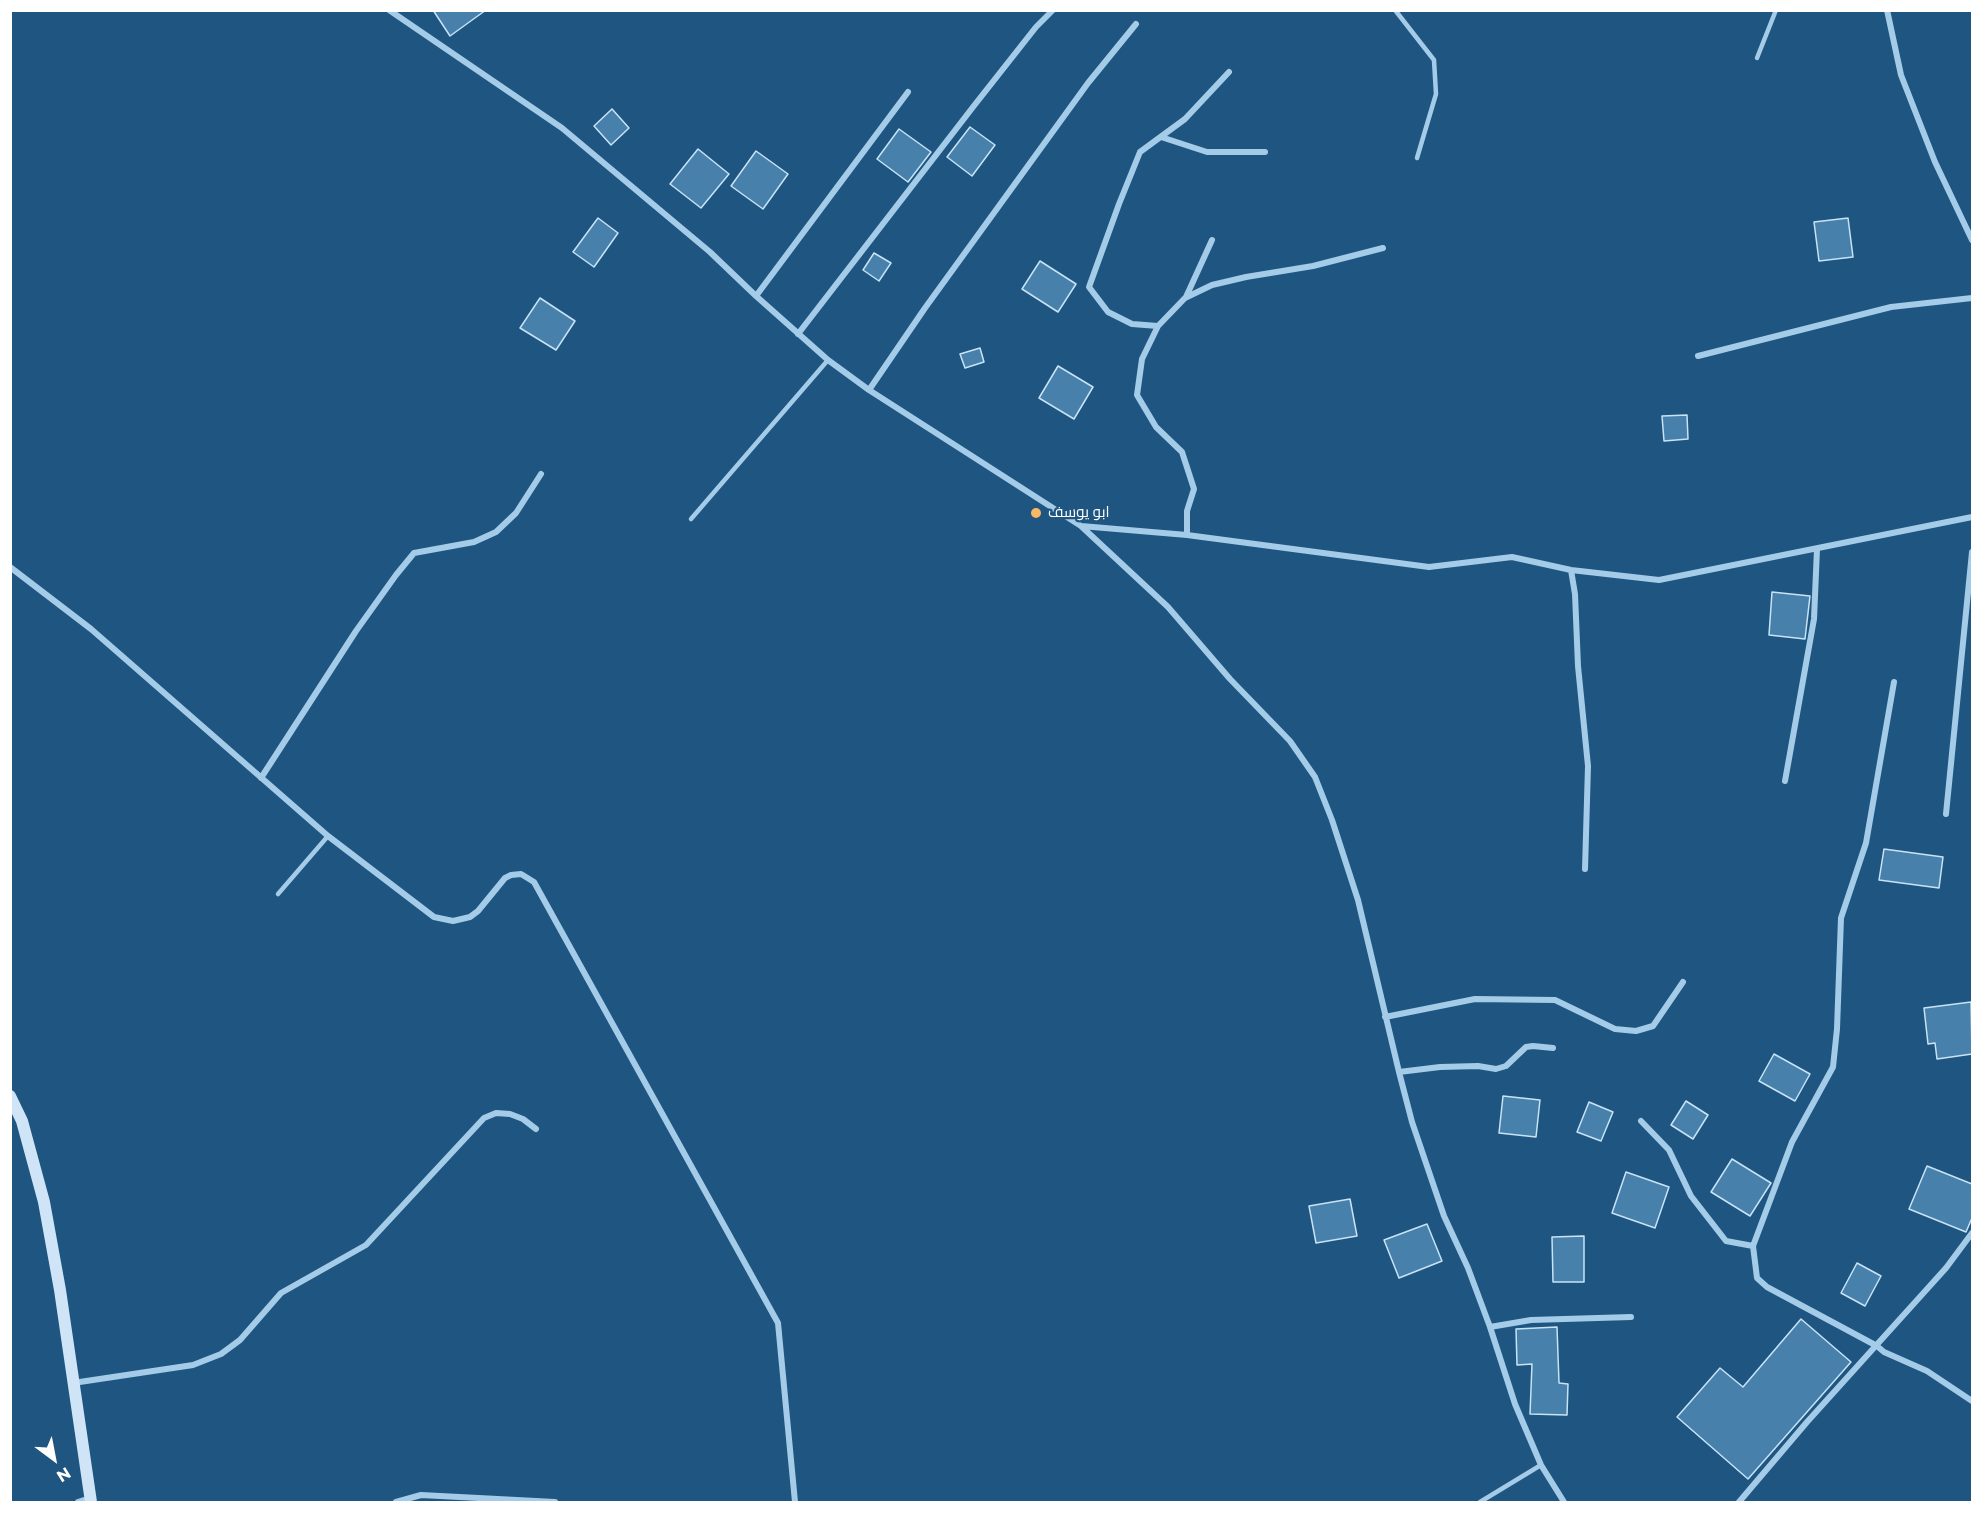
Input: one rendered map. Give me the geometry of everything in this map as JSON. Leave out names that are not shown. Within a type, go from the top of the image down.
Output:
[{"type":"street","points":[[389,10],[562,128],[710,252],[828,360],[869,390],[1081,526],[1168,608],[1230,679],[1290,741],[1309,768],[1328,809],[1355,889],[1412,1122],[1444,1216],[1468,1268],[1515,1404],[1541,1465],[1564,1503]]},
{"type":"street","points":[[798,334],[973,107],[1036,27],[1053,10]]},
{"type":"street","points":[[1887,10],[1901,75],[1935,162],[1972,240]]},
{"type":"street","points":[[869,390],[925,308],[1088,83],[1136,24]]},
{"type":"street","points":[[1158,326],[1132,324],[1108,312],[1089,287],[1140,152],[1185,119],[1229,72]]},
{"type":"street","points":[[756,296],[908,92]]},
{"type":"street","points":[[1161,137],[1207,152],[1265,152]]},
{"type":"street","points":[[1187,535],[1187,511],[1194,489],[1182,452],[1156,427],[1137,395],[1142,359],[1158,326],[1185,298],[1212,240]]},
{"type":"street","points":[[1185,298],[1212,285],[1246,277],[1313,267],[1383,248]]},
{"type":"street","points":[[1698,356],[1891,307],[1972,298]]},
{"type":"street","points":[[261,778],[356,631],[414,553],[474,542],[496,532],[516,513],[540,474]]},
{"type":"street","points":[[1081,526],[1187,535],[1429,567],[1512,557],[1571,570],[1659,580],[1972,517]]},
{"type":"street","points":[[1785,781],[1814,619],[1817,549]]},
{"type":"street","points":[[1946,814],[1972,552]]},
{"type":"street","points":[[10,567],[91,629],[328,836],[425,911],[443,920],[453,921],[470,917],[478,911],[505,878],[511,875],[525,875],[536,885],[778,1323],[795,1503]]},
{"type":"street","points":[[1571,570],[1575,594],[1578,666],[1588,766],[1585,868]]},
{"type":"street","points":[[1894,682],[1866,843],[1841,918],[1837,1029],[1833,1066],[1792,1142],[1753,1246],[1757,1278],[1767,1287],[1877,1346],[1884,1352],[1906,1360],[1934,1375],[1972,1401]]},
{"type":"street","points":[[1385,1017],[1475,999],[1556,1000],[1615,1029],[1636,1031],[1653,1026],[1683,982]]},
{"type":"street","points":[[1399,1072],[1440,1067],[1478,1066],[1496,1069],[1506,1066],[1526,1047],[1553,1048]]},
{"type":"street","points":[[10,1096],[22,1120],[44,1202],[60,1290],[87,1501]]},
{"type":"street","points":[[72,1383],[193,1365],[221,1354],[240,1340],[281,1293],[366,1245],[484,1118],[496,1113],[510,1114],[523,1119],[536,1129]]},
{"type":"street","points":[[1641,1121],[1669,1150],[1691,1196],[1726,1241],[1753,1246]]},
{"type":"street","points":[[1739,1503],[1807,1422],[1946,1268],[1972,1233]]},
{"type":"street","points":[[1490,1327],[1531,1320],[1631,1317]]},
{"type":"street","points":[[396,1503],[421,1495],[555,1502]]},
{"type":"lane","points":[[1395,10],[1434,60],[1436,94],[1417,158]]},
{"type":"lane","points":[[1757,58],[1776,10]]},
{"type":"lane","points":[[691,519],[828,360]]},
{"type":"lane","points":[[278,894],[328,836]]},
{"type":"lane","points":[[1480,1503],[1541,1465]]},
{"type":"building","points":[[433,10],[486,10],[450,36]]},
{"type":"building","points":[[612,109],[629,128],[611,145],[594,126]]},
{"type":"building","points":[[970,127],[995,145],[972,176],[947,157]]},
{"type":"building","points":[[899,129],[931,152],[908,182],[877,159]]},
{"type":"building","points":[[698,149],[729,174],[701,208],[670,184]]},
{"type":"building","points":[[756,151],[788,174],[763,209],[731,186]]},
{"type":"building","points":[[598,218],[618,233],[594,267],[573,252]]},
{"type":"building","points":[[1848,218],[1853,257],[1819,261],[1814,222]]},
{"type":"building","points":[[874,253],[891,263],[879,281],[863,270]]},
{"type":"building","points":[[1040,261],[1076,284],[1058,312],[1022,289]]},
{"type":"building","points":[[540,298],[575,321],[556,350],[520,328]]},
{"type":"building","points":[[980,348],[984,362],[965,368],[960,354]]},
{"type":"building","points":[[1058,366],[1093,387],[1074,419],[1039,398]]},
{"type":"building","points":[[1687,415],[1688,439],[1664,441],[1662,416]]},
{"type":"building","points":[[1772,592],[1810,596],[1805,639],[1769,635]]},
{"type":"building","points":[[1884,849],[1943,857],[1939,888],[1879,880]]},
{"type":"building","points":[[1971,1002],[1972,1054],[1937,1059],[1935,1043],[1928,1044],[1924,1008]]},
{"type":"building","points":[[1774,1054],[1810,1074],[1795,1101],[1759,1081]]},
{"type":"building","points":[[1503,1096],[1540,1100],[1536,1137],[1499,1133]]},
{"type":"building","points":[[1686,1101],[1708,1115],[1693,1139],[1671,1125]]},
{"type":"building","points":[[1589,1102],[1613,1112],[1601,1141],[1577,1132]]},
{"type":"building","points":[[1732,1159],[1771,1183],[1750,1216],[1711,1192]]},
{"type":"building","points":[[1927,1166],[1972,1184],[1972,1218],[1966,1232],[1909,1209]]},
{"type":"building","points":[[1626,1172],[1669,1187],[1655,1228],[1612,1213]]},
{"type":"building","points":[[1350,1199],[1357,1236],[1316,1243],[1309,1206]]},
{"type":"building","points":[[1427,1224],[1442,1261],[1399,1278],[1384,1240]]},
{"type":"building","points":[[1584,1236],[1584,1282],[1553,1282],[1552,1237]]},
{"type":"building","points":[[1857,1263],[1881,1276],[1865,1306],[1841,1293]]},
{"type":"building","points":[[1801,1319],[1851,1362],[1748,1479],[1677,1417],[1720,1368],[1743,1387]]},
{"type":"building","points":[[1557,1327],[1559,1383],[1568,1384],[1567,1415],[1530,1414],[1532,1364],[1517,1365],[1516,1329]]},
{"type":"place","name":"ابو يوسف","points":[[1036,513]]}]
